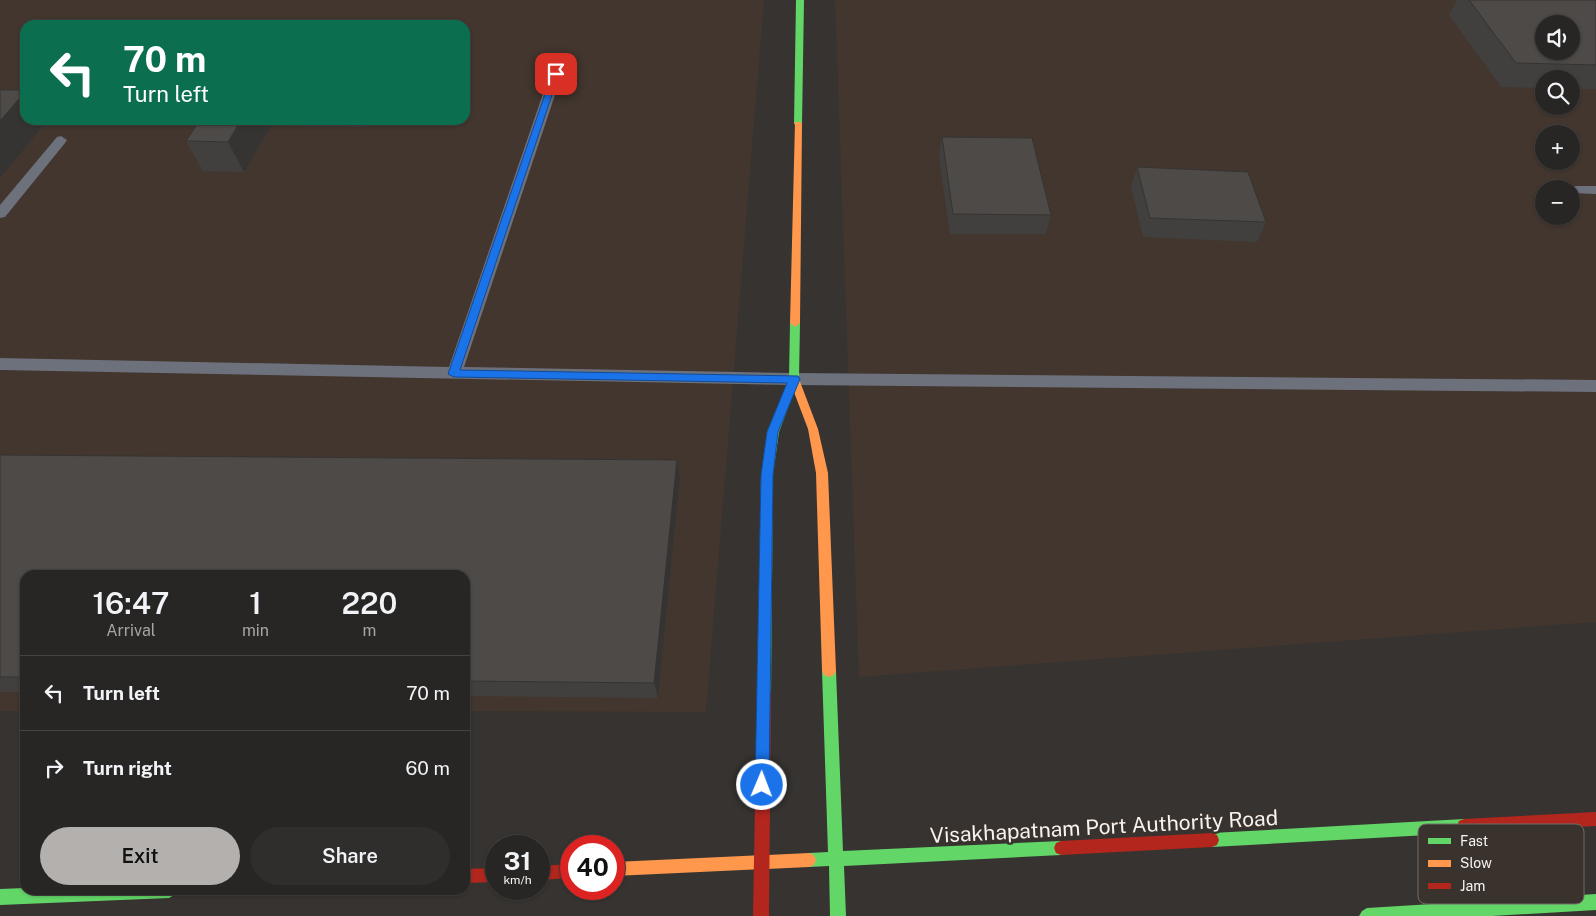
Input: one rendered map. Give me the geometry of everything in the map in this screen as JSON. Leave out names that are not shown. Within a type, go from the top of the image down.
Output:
[{"type":"street","points":[[761,916],[760,863],[767,475],[773,432],[794,379],[800,0]]},
{"type":"street","points":[[794,379],[813,429],[822,473],[838,916]]},
{"type":"street","name":"Visakhapatnam Port Authority Road","points":[[1501,824],[1596,819]]},
{"type":"street","name":"Visakhapatnam Port Authority Road","points":[[625,869],[1418,828]]},
{"type":"street","points":[[470,876],[485,875]]},
{"type":"street","points":[[0,897],[48,895]]},
{"type":"street","points":[[1367,916],[1563,904]]},
{"type":"lane","points":[[454,374],[562,56]]},
{"type":"lane","points":[[0,214],[61,140]]},
{"type":"lane","points":[[1580,190],[1596,190]]},
{"type":"lane","points":[[0,364],[794,379],[1596,386]]},
{"type":"shaded area","points":[[0,0],[764,0],[706,712],[470,711],[470,570],[20,570],[20,711],[0,711]]},
{"type":"shaded area","points":[[835,0],[1596,0],[1596,622],[859,677]]},
{"type":"building","points":[[1469,0],[1596,0],[1596,65],[1516,63]]},
{"type":"building","points":[[0,90],[20,90],[20,98],[0,121]]},
{"type":"building","points":[[197,125],[238,125],[228,142],[186,141]]},
{"type":"building","points":[[942,137],[1032,138],[1051,215],[953,214]]},
{"type":"building","points":[[1137,167],[1248,172],[1266,222],[1150,218]]},
{"type":"building","points":[[0,455],[677,460],[654,683],[470,681],[470,570],[20,570],[20,677],[0,677]]},
{"type":"traffic: fast","points":[[798,124],[800,0]]},
{"type":"traffic: fast","points":[[764,692],[767,475],[773,432],[794,379],[795,323]]},
{"type":"traffic: fast","points":[[829,671],[838,916]]},
{"type":"traffic: fast","points":[[1212,840],[1418,829]]},
{"type":"traffic: fast","points":[[809,860],[1061,848]]},
{"type":"traffic: fast","points":[[0,897],[48,895]]},
{"type":"traffic: fast","points":[[1584,903],[1596,902]]},
{"type":"traffic: fast","points":[[1367,916],[1563,904]]},
{"type":"traffic: slow","points":[[795,323],[798,124]]},
{"type":"traffic: slow","points":[[794,379],[813,429],[822,473],[829,671]]},
{"type":"traffic: slow","points":[[625,868],[809,860]]},
{"type":"traffic: jam","points":[[761,916],[764,692]]},
{"type":"traffic: jam","points":[[1502,824],[1596,819]]},
{"type":"traffic: jam","points":[[1061,848],[1212,840]]},
{"type":"traffic: jam","points":[[550,872],[560,872]]},
{"type":"traffic: jam","points":[[470,876],[485,875]]},
{"type":"route","points":[[556,74],[454,374],[794,379],[773,432],[767,475],[762,785]]}]
